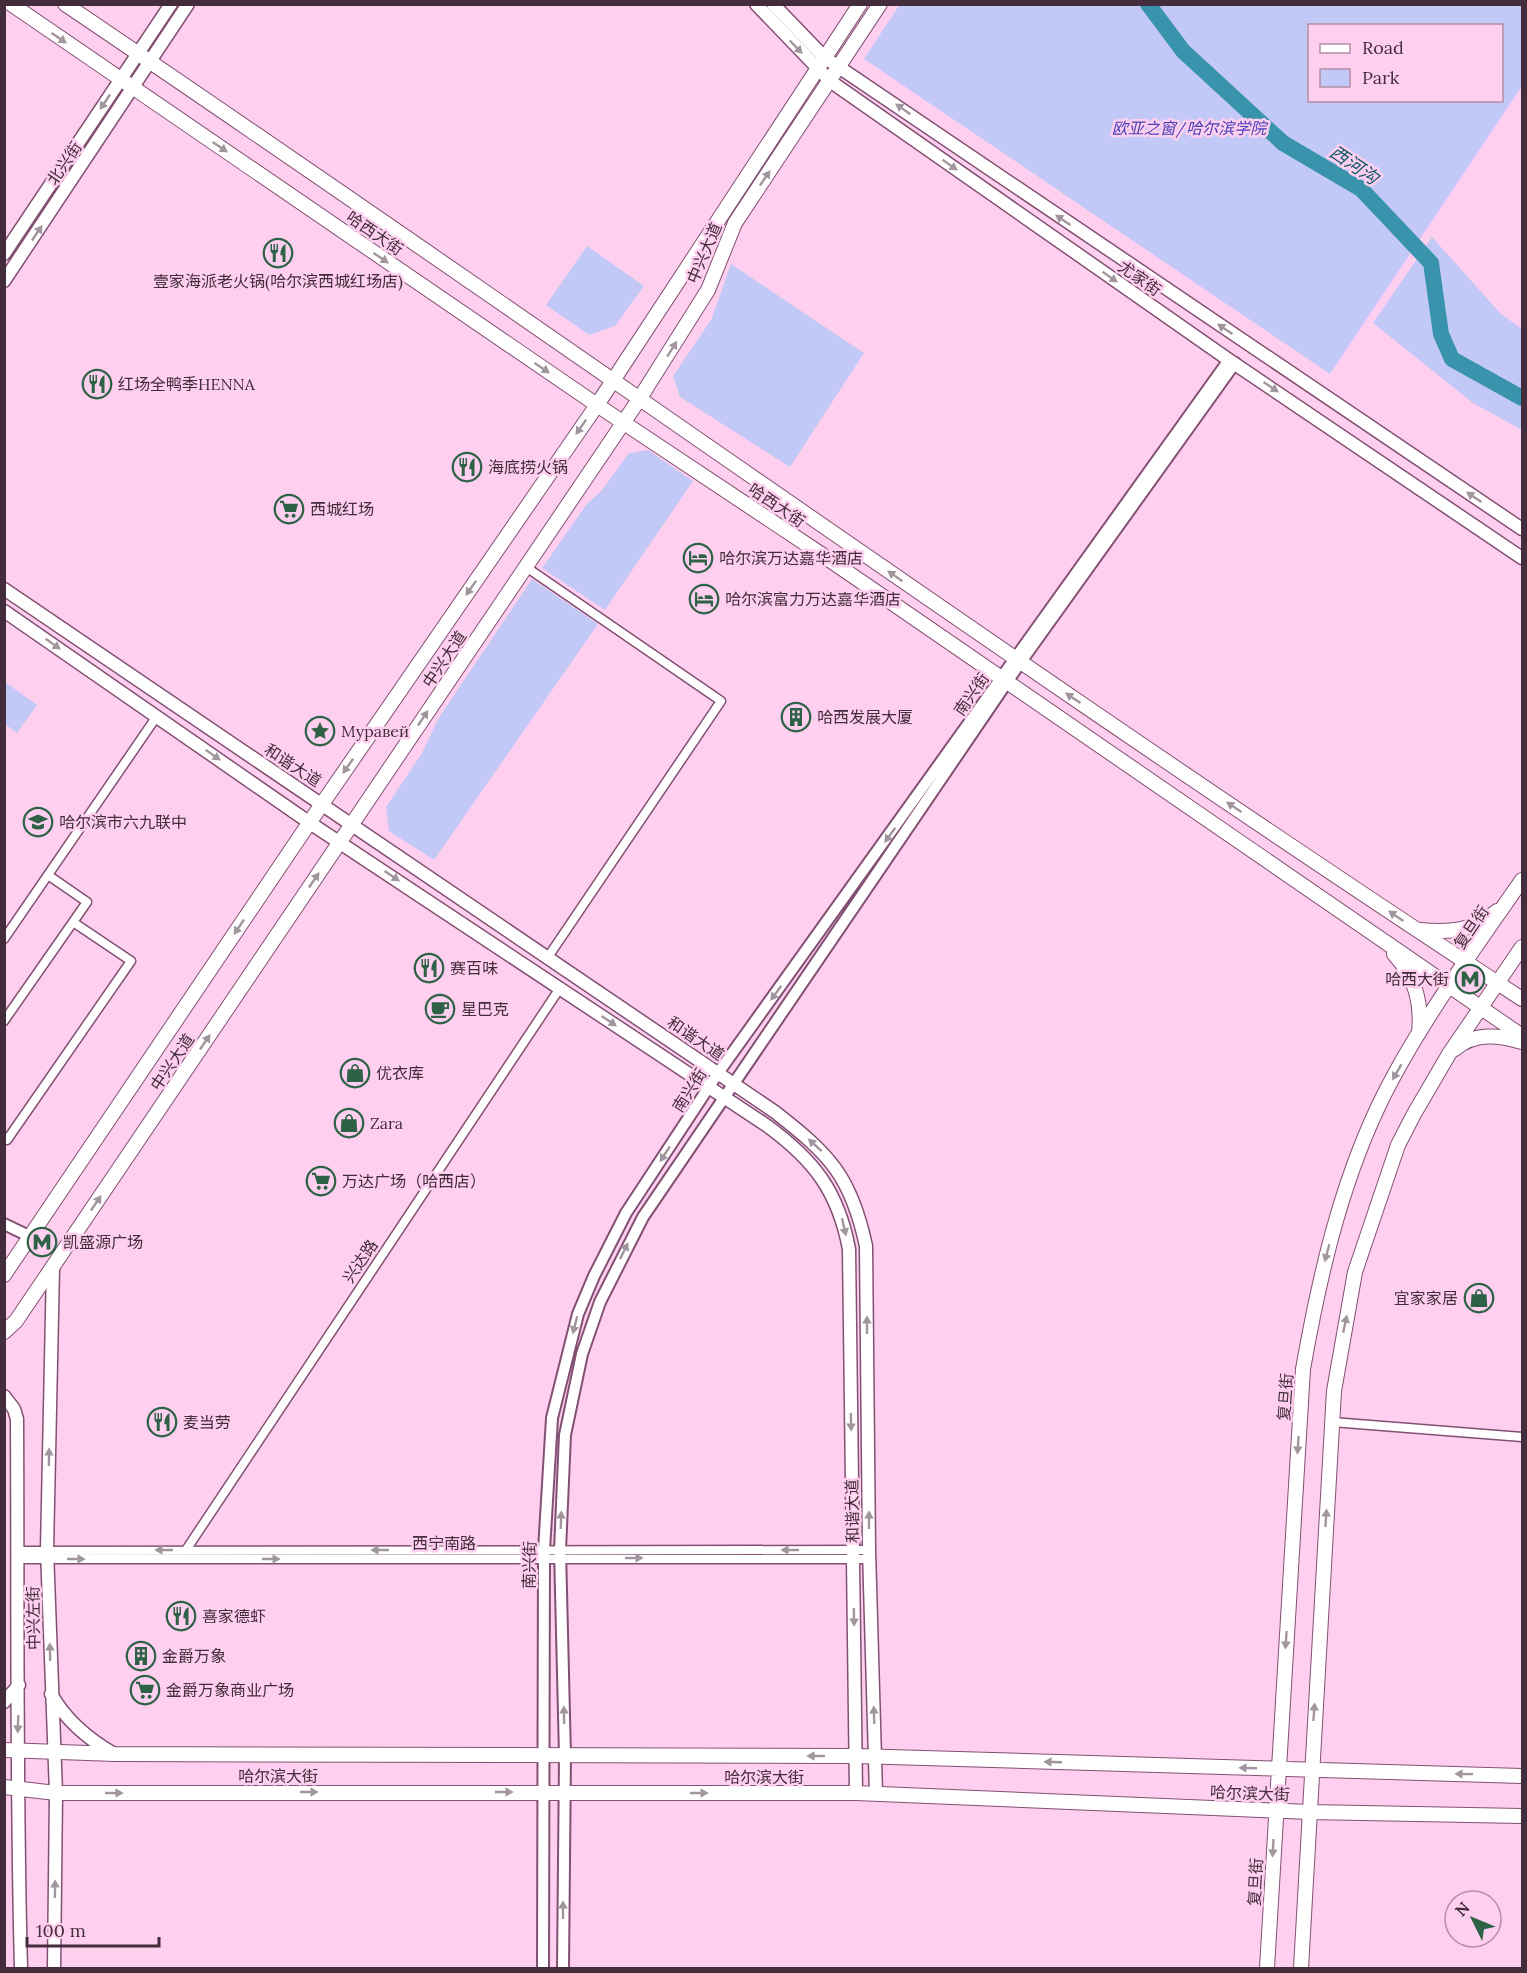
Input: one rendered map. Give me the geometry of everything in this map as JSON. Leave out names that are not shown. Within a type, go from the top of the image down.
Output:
[{"type":"main road","name":"哈西大街","points":[[11,4],[1004,680],[1522,1036]]},
{"type":"main road","name":"哈西大街","points":[[65,4],[613,379],[1016,661],[1466,964],[1522,999]]},
{"type":"main road","name":"北兴街","points":[[4,254],[171,4]]},
{"type":"main road","name":"北兴街","points":[[4,281],[188,4]]},
{"type":"main road","name":"尤家街","points":[[756,4],[820,62],[840,65],[1048,210],[1522,529]]},
{"type":"main road","name":"尤家街","points":[[773,4],[820,62],[830,81],[1232,362],[1522,558]]},
{"type":"main road","name":"中兴大道","points":[[4,1275],[322,804],[597,405],[860,4]]},
{"type":"main road","name":"中兴大道","points":[[4,1332],[16,1321],[53,1267],[640,398],[708,290],[735,223],[880,4]]},
{"type":"main road","name":"和谐大道","points":[[4,589],[775,1112],[825,1153],[844,1180],[859,1213],[866,1246],[869,1555],[876,1794]]},
{"type":"main road","name":"和谐大道","points":[[4,611],[310,823],[776,1132],[804,1156],[823,1177],[842,1215],[849,1249],[856,1793]]},
{"type":"main road","name":"复旦街","points":[[1267,1968],[1277,1769],[1303,1369],[1316,1294],[1359,1150],[1397,1072],[1450,986],[1522,880]]},
{"type":"main road","points":[[1417,929],[1442,933],[1461,930],[1492,916],[1508,901]]},
{"type":"main road","points":[[1381,939],[1409,972],[1415,984],[1420,1004],[1419,1037]]},
{"type":"main road","points":[[1300,1968],[1332,1422],[1342,1338],[1355,1272],[1398,1146],[1449,1054],[1522,947]]},
{"type":"main road","points":[[1449,1054],[1462,1042],[1477,1037],[1508,1038],[1522,1042]]},
{"type":"main road","name":"中兴左街","points":[[53,1267],[48,1555],[56,1792],[54,1968]]},
{"type":"main road","name":"中兴左街","points":[[4,1396],[14,1408],[16,1419],[19,1684],[11,1751],[10,1788],[21,1968]]},
{"type":"main road","points":[[4,1702],[19,1684]]},
{"type":"main road","points":[[51,1694],[69,1720],[86,1736],[115,1755]]},
{"type":"main road","name":"哈尔滨大街","points":[[11,1751],[115,1755],[856,1756],[1522,1776]]},
{"type":"main road","name":"哈尔滨大街","points":[[10,1788],[56,1792],[856,1793],[1310,1812],[1522,1816]]},
{"type":"street","name":"南兴街","points":[[563,1968],[565,1755],[560,1554],[567,1419],[582,1354],[600,1302],[643,1217],[1016,661],[1232,362]]},
{"type":"street","points":[[526,567],[721,701],[548,957]]},
{"type":"street","name":"南兴街","points":[[543,1968],[544,1554],[552,1418],[578,1314],[610,1241],[718,1073],[1004,680]]},
{"type":"street","points":[[4,939],[157,716]]},
{"type":"street","points":[[4,1021],[87,902],[48,875]]},
{"type":"street","points":[[4,1139],[8,1140],[131,961],[73,922]]},
{"type":"street","name":"兴达路","points":[[186,1550],[560,988]]},
{"type":"street","points":[[4,1224],[31,1237]]},
{"type":"street","points":[[1332,1422],[1522,1437]]},
{"type":"street","name":"西宁南路","points":[[48,1555],[186,1550],[544,1554]]},
{"type":"street","name":"西宁南路","points":[[18,1555],[869,1555]]},
{"type":"green space","name":"欧亚之窗/哈尔滨学院","points":[[900,4],[1522,5],[1522,86],[1330,374],[864,59]]},
{"type":"green space","points":[[1432,237],[1501,314],[1522,329],[1522,430],[1473,403],[1373,323]]},
{"type":"green space","points":[[587,246],[644,286],[615,326],[589,335],[546,305]]},
{"type":"green space","points":[[731,264],[864,353],[790,467],[680,397],[673,376],[711,320]]},
{"type":"green space","points":[[648,450],[693,481],[605,610],[542,568],[586,505],[602,490],[629,453]]},
{"type":"green space","points":[[532,579],[598,624],[434,860],[389,831],[386,807],[422,753],[438,719]]},
{"type":"green space","points":[[5,682],[37,705],[17,733],[5,724]]},
{"type":"waterway","name":"西河沟","points":[[1148,4],[1183,51],[1283,143],[1361,189],[1431,263],[1441,334],[1452,359],[1522,398]]},
{"type":"place","name":"壹家海派老火锅(哈尔滨西城红场店)","points":[[278,253]]},
{"type":"place","name":"红场全鸭季HENNA","points":[[97,384]]},
{"type":"place","name":"海底捞火锅","points":[[467,467]]},
{"type":"place","name":"西城红场","points":[[289,509]]},
{"type":"place","name":"哈尔滨万达嘉华酒店","points":[[698,558]]},
{"type":"place","name":"哈尔滨富力万达嘉华酒店","points":[[704,599]]},
{"type":"place","name":"哈西发展大厦","points":[[796,717]]},
{"type":"place","name":"Муравей","points":[[320,731]]},
{"type":"place","name":"哈尔滨市六九联中","points":[[38,822]]},
{"type":"place","name":"赛百味","points":[[429,968]]},
{"type":"place","name":"哈西大街","points":[[1470,979]]},
{"type":"place","name":"星巴克","points":[[440,1009]]},
{"type":"place","name":"优衣库","points":[[355,1073]]},
{"type":"place","name":"Zara","points":[[349,1123]]},
{"type":"place","name":"万达广场（哈西店）","points":[[321,1181]]},
{"type":"place","name":"凯盛源广场","points":[[42,1242]]},
{"type":"place","name":"宜家家居","points":[[1479,1298]]},
{"type":"place","name":"麦当劳","points":[[162,1422]]},
{"type":"place","name":"喜家德虾","points":[[181,1616]]},
{"type":"place","name":"金爵万象","points":[[141,1656]]},
{"type":"place","name":"金爵万象商业广场","points":[[145,1690]]}]
